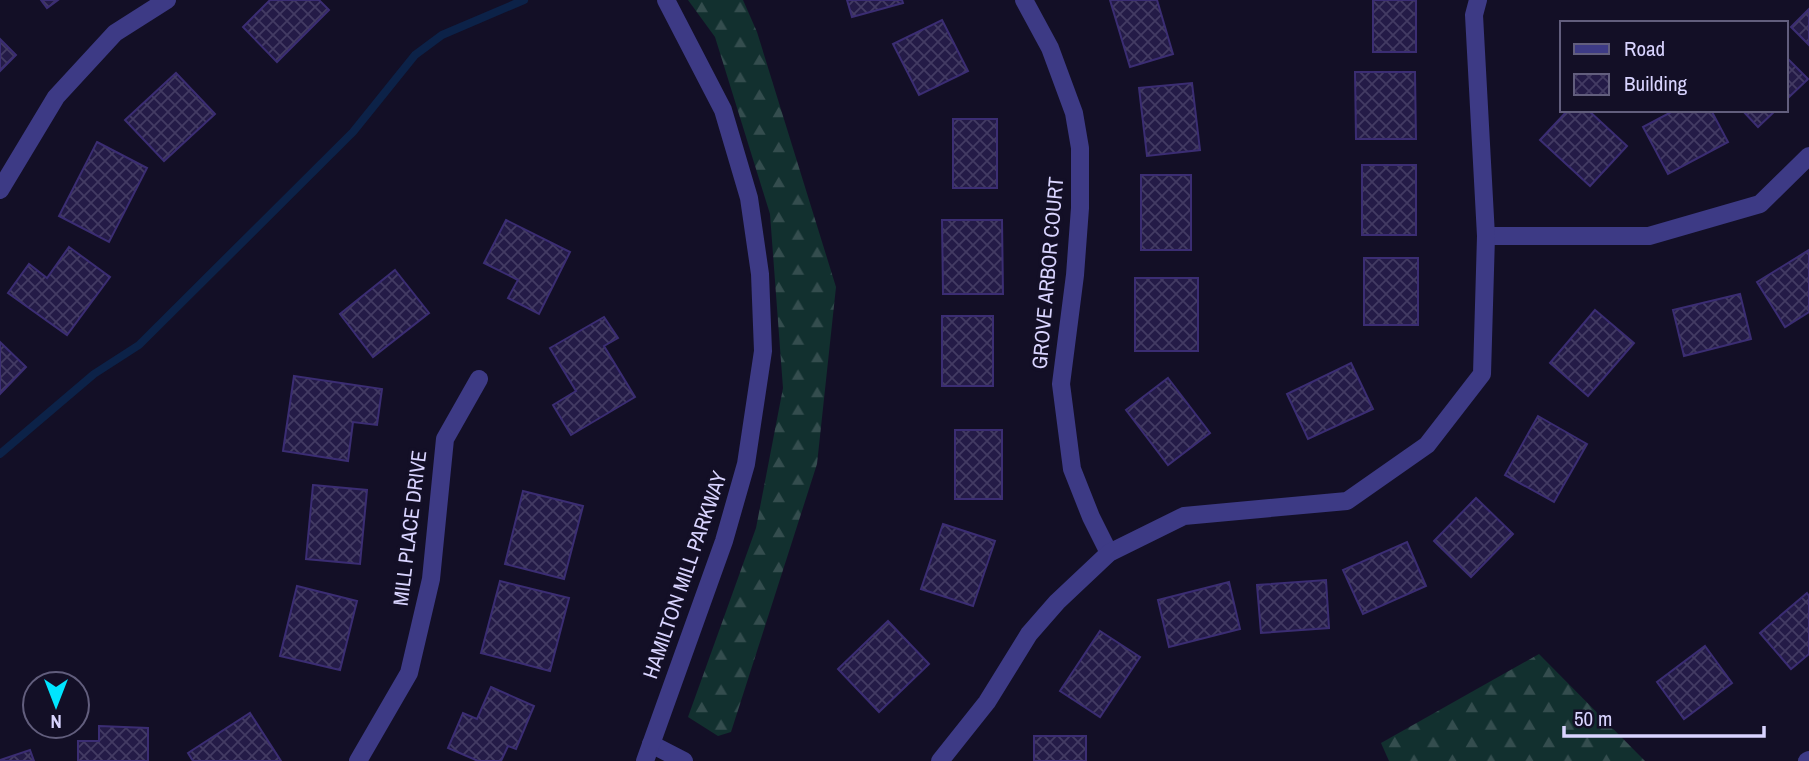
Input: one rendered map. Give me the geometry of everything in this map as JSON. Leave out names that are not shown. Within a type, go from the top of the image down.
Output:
[{"type":"street","points":[[0,190],[55,97],[115,33],[167,0]]},
{"type":"street","name":"HAMILTON MILL PARKWAY","points":[[648,753],[724,541],[746,464],[763,351],[760,274],[749,198],[723,110],[666,0]]},
{"type":"street","name":"GROVE ARBOR COURT","points":[[1024,0],[1050,48],[1074,113],[1080,148],[1080,208],[1075,275],[1062,384],[1072,469],[1109,553]]},
{"type":"street","points":[[940,761],[987,702],[1029,634],[1057,602],[1109,553],[1184,516],[1347,500],[1426,445],[1482,374],[1486,236],[1474,15],[1478,0]]},
{"type":"street","points":[[1486,236],[1649,236],[1760,204],[1809,156]]},
{"type":"street","name":"MILL PLACE DRIVE","points":[[358,761],[409,673],[431,579],[445,439],[479,379]]},
{"type":"street","points":[[648,753],[684,761]]},
{"type":"green space","points":[[688,0],[743,0],[757,32],[836,287],[817,464],[731,732],[718,736],[688,717],[756,528],[783,388],[770,214],[715,37]]},
{"type":"green space","points":[[1539,654],[1645,761],[1389,761],[1381,743]]},
{"type":"building","points":[[41,0],[58,0],[47,8]]},
{"type":"building","points":[[270,0],[319,0],[329,10],[277,62],[243,27]]},
{"type":"building","points":[[847,0],[902,0],[903,3],[852,17]]},
{"type":"building","points":[[1110,0],[1157,0],[1173,54],[1130,67]]},
{"type":"building","points":[[1373,0],[1416,0],[1416,52],[1373,52]]},
{"type":"building","points":[[1809,9],[1809,45],[1791,27]]},
{"type":"building","points":[[942,20],[968,71],[919,95],[893,44]]},
{"type":"building","points":[[0,39],[16,55],[0,71]]},
{"type":"building","points":[[1788,59],[1808,79],[1788,98]]},
{"type":"building","points":[[1355,72],[1415,72],[1416,139],[1356,139]]},
{"type":"building","points":[[176,73],[215,114],[164,161],[125,120]]},
{"type":"building","points":[[1192,83],[1200,150],[1147,156],[1139,88]]},
{"type":"building","points":[[1566,112],[1590,112],[1627,146],[1590,186],[1540,140]]},
{"type":"building","points":[[1671,112],[1712,112],[1728,142],[1668,174],[1643,127]]},
{"type":"building","points":[[1744,112],[1774,112],[1758,127]]},
{"type":"building","points":[[953,119],[997,119],[997,188],[953,188]]},
{"type":"building","points":[[97,142],[147,168],[109,242],[59,216]]},
{"type":"building","points":[[1362,165],[1416,165],[1416,235],[1362,235]]},
{"type":"building","points":[[1141,175],[1191,175],[1191,250],[1141,250]]},
{"type":"building","points":[[506,220],[570,252],[539,314],[508,298],[518,280],[484,263]]},
{"type":"building","points":[[942,220],[1002,220],[1003,294],[943,294]]},
{"type":"building","points":[[69,247],[110,277],[67,335],[8,293],[29,264],[47,278]]},
{"type":"building","points":[[1809,250],[1809,312],[1785,327],[1757,282]]},
{"type":"building","points":[[1364,258],[1418,258],[1418,325],[1364,325]]},
{"type":"building","points":[[395,270],[429,313],[373,357],[340,314]]},
{"type":"building","points":[[1135,278],[1198,278],[1198,351],[1135,351]]},
{"type":"building","points":[[1740,294],[1751,339],[1684,356],[1673,310]]},
{"type":"building","points":[[1595,310],[1634,343],[1588,396],[1550,363]]},
{"type":"building","points":[[942,316],[993,316],[993,386],[942,386]]},
{"type":"building","points":[[604,317],[618,338],[604,346],[635,397],[571,435],[553,405],[576,391],[550,348]]},
{"type":"building","points":[[0,342],[26,367],[0,394]]},
{"type":"building","points":[[1351,363],[1373,409],[1308,439],[1287,394]]},
{"type":"building","points":[[294,376],[382,389],[377,425],[353,422],[348,461],[283,451]]},
{"type":"building","points":[[1168,378],[1210,433],[1168,465],[1126,410]]},
{"type":"building","points":[[1538,416],[1587,444],[1554,502],[1505,475]]},
{"type":"building","points":[[955,430],[1002,430],[1002,499],[955,499]]},
{"type":"building","points":[[313,485],[367,490],[360,564],[306,559]]},
{"type":"building","points":[[523,491],[583,506],[564,579],[505,564]]},
{"type":"building","points":[[1476,498],[1513,534],[1471,577],[1434,541]]},
{"type":"building","points":[[943,524],[995,541],[973,606],[921,589]]},
{"type":"building","points":[[1407,542],[1426,586],[1363,614],[1343,570]]},
{"type":"building","points":[[1326,580],[1329,628],[1261,633],[1257,585]]},
{"type":"building","points":[[500,581],[569,598],[550,671],[481,653]]},
{"type":"building","points":[[1229,582],[1240,629],[1169,647],[1158,600]]},
{"type":"building","points":[[297,586],[357,601],[340,670],[280,656]]},
{"type":"building","points":[[1807,593],[1809,654],[1791,669],[1760,633]]},
{"type":"building","points":[[888,621],[929,664],[879,712],[838,669]]},
{"type":"building","points":[[1100,631],[1140,657],[1100,717],[1060,691]]},
{"type":"building","points":[[1705,646],[1732,683],[1684,719],[1657,682]]},
{"type":"building","points":[[491,687],[534,706],[516,749],[508,746],[501,761],[478,761],[448,748],[463,713],[477,719]]},
{"type":"building","points":[[250,713],[281,761],[193,761],[188,753]]},
{"type":"building","points":[[99,726],[148,728],[148,761],[78,761],[78,741],[99,741]]},
{"type":"building","points":[[1034,736],[1086,736],[1086,761],[1034,761]]},
{"type":"building","points":[[30,750],[34,761],[0,761],[0,760]]},
{"type":"waterway","points":[[0,454],[94,374],[139,345],[353,132],[415,55],[442,35],[524,0]]}]
